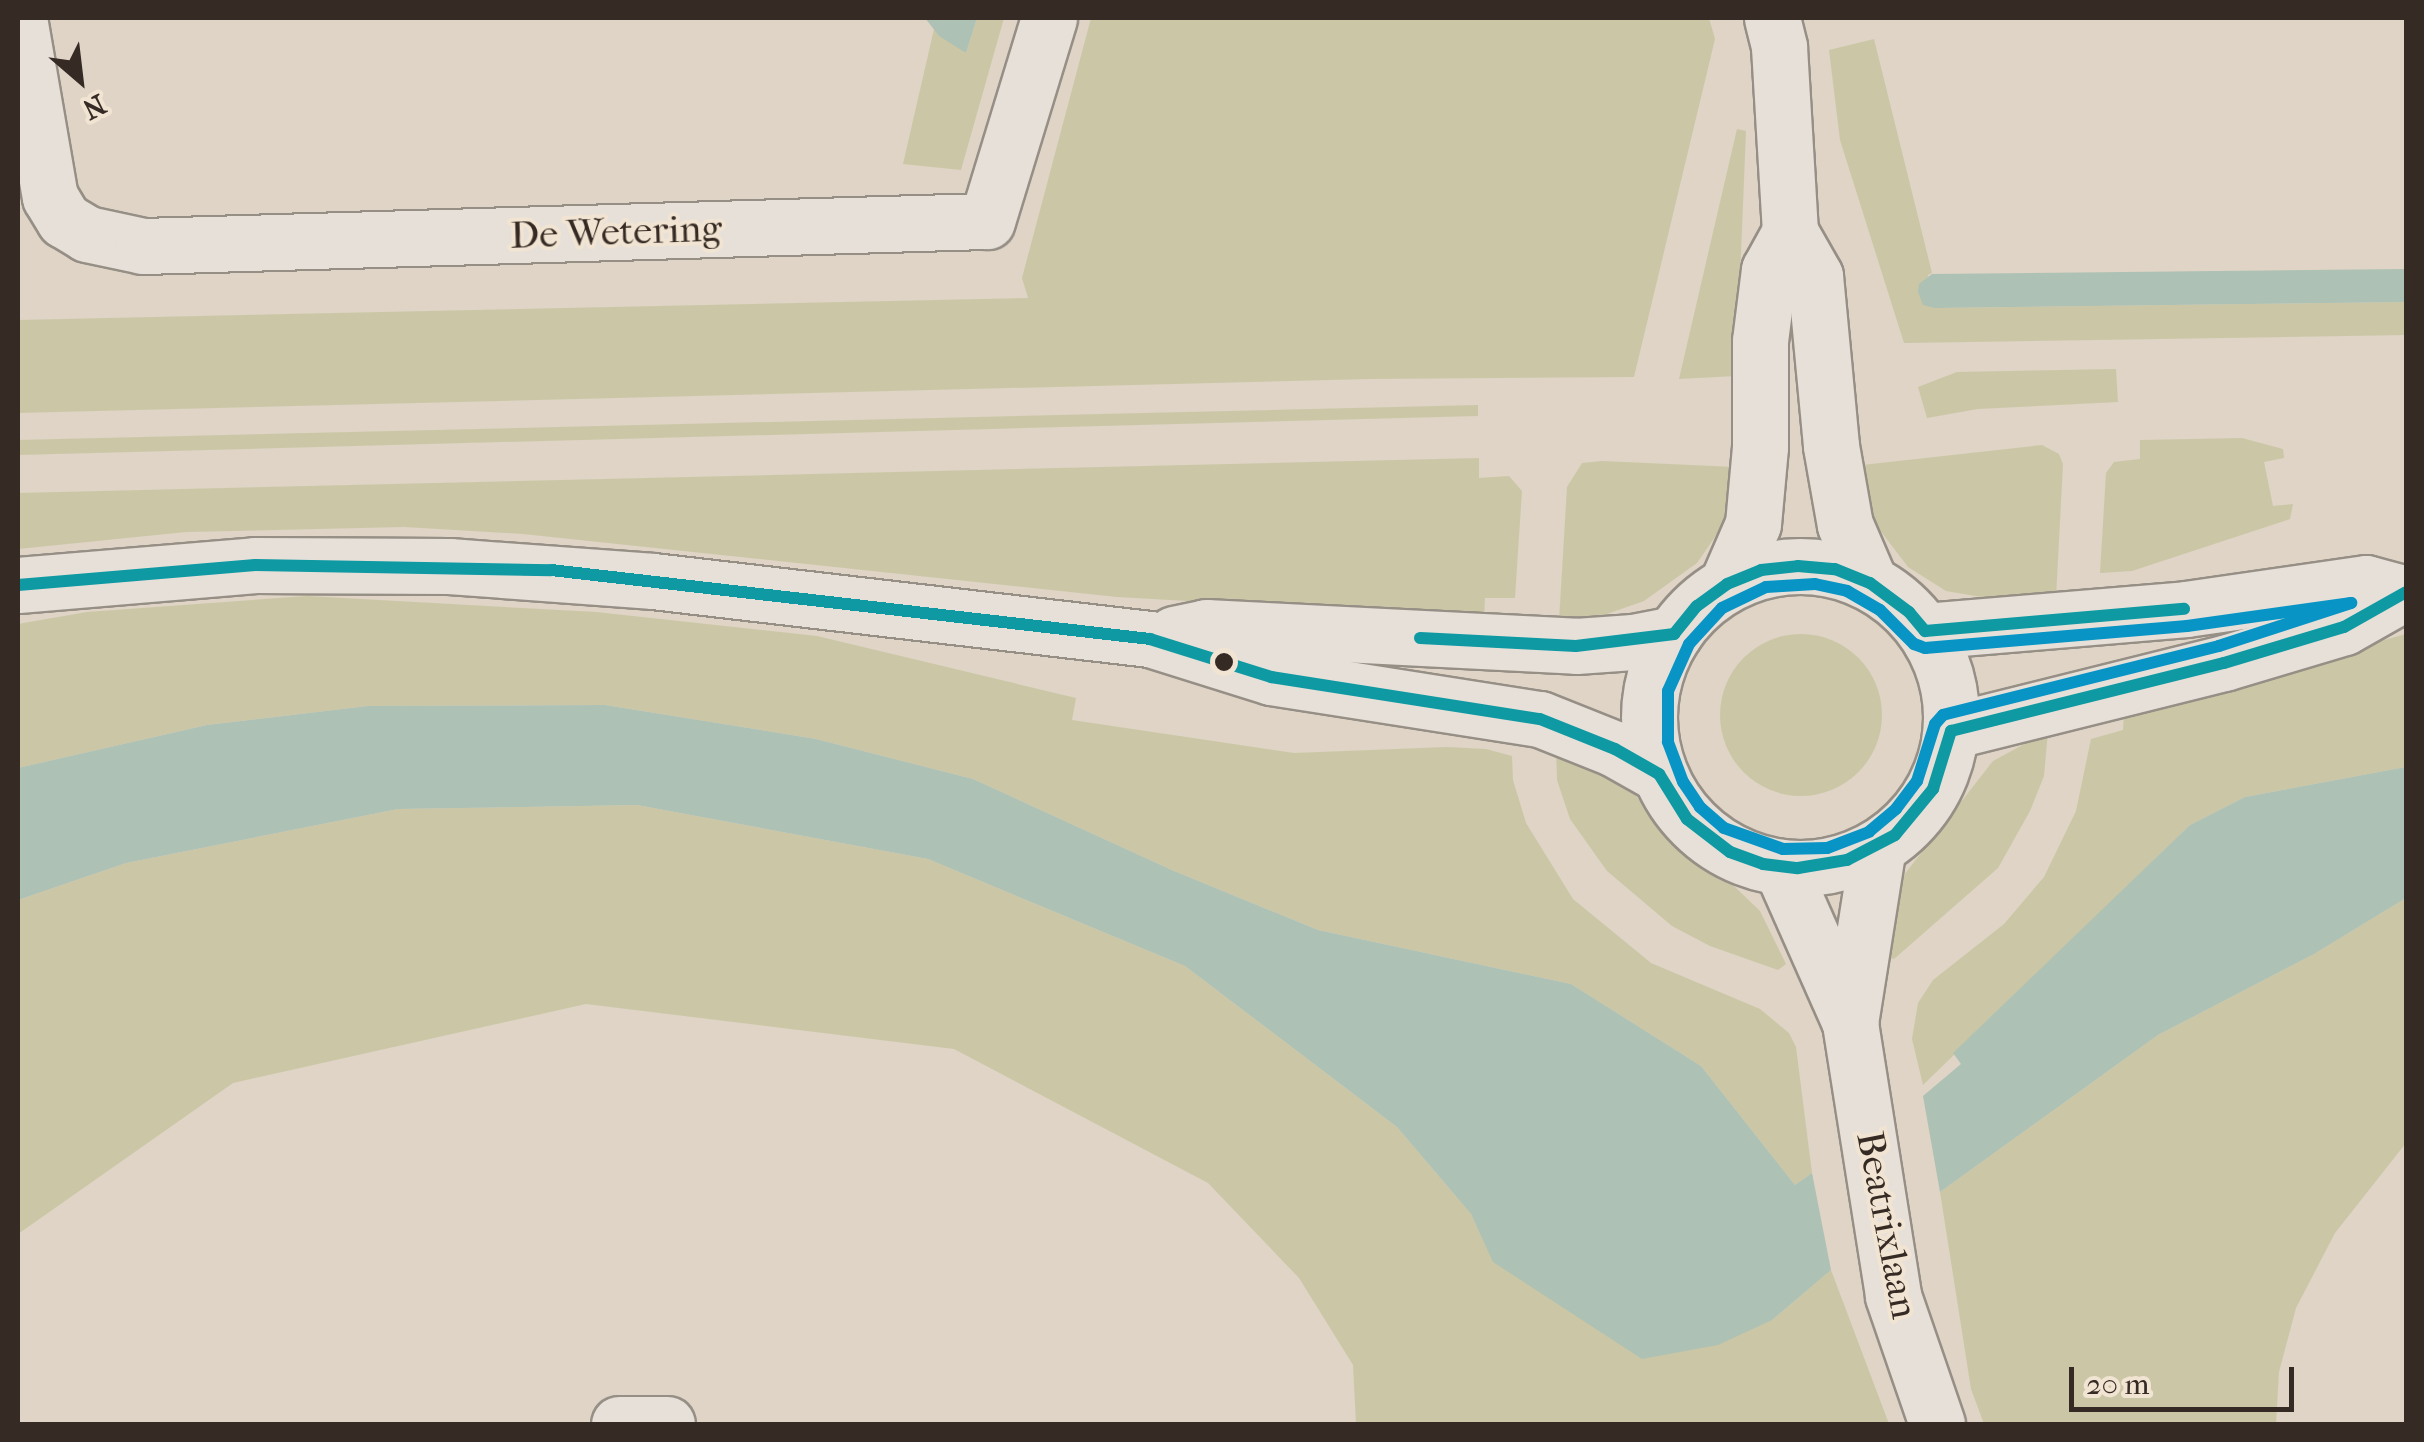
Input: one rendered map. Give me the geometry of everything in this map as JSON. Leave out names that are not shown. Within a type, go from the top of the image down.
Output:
[{"type":"main road","name":"De Wetering","points":[[19,18],[34,206],[87,234],[143,246],[987,222],[1049,18]]},
{"type":"main road","points":[[1772,18],[1779,47],[1790,232],[1816,276],[1832,446],[1846,525],[1870,583]]},
{"type":"main road","points":[[1727,584],[1753,524],[1764,306],[1769,270],[1790,232]]},
{"type":"main road","points":[[18,585],[255,565],[551,570],[1150,639],[1272,677],[1540,719],[1615,749],[1659,774]]},
{"type":"main road","points":[[1798,566],[1834,570],[1870,583],[1900,604],[1925,631],[1949,690],[1950,731],[1941,770],[1922,806],[1878,847],[1831,865],[1781,867],[1746,858],[1714,843],[1687,818],[1659,774],[1648,717],[1651,687],[1674,634],[1697,606],[1727,584],[1761,570],[1798,566]]},
{"type":"main road","points":[[1925,631],[2186,609],[2366,583],[2405,593]]},
{"type":"main road","points":[[1950,731],[2224,663],[2344,627],[2405,593]]},
{"type":"main road","points":[[1150,639],[1206,627],[1576,646],[1674,634]]},
{"type":"main road","name":"Beatrixlaan","points":[[1853,1037],[1878,847]]},
{"type":"main road","name":"Beatrixlaan","points":[[1781,867],[1853,1037],[1893,1296],[1936,1424]]},
{"type":"main road","points":[[619,1424],[667,1424]]},
{"type":"shaded area","points":[[925,18],[977,18],[966,53],[939,36]]},
{"type":"shaded area","points":[[977,18],[1004,18],[961,170],[903,164],[934,29],[966,53]]},
{"type":"shaded area","points":[[1091,18],[1709,18],[1715,39],[1634,377],[1370,379],[18,413],[18,320],[1028,298],[1022,278]]},
{"type":"shaded area","points":[[1874,39],[1932,273],[1928,275],[1935,308],[2406,302],[2406,335],[1904,343],[1840,140],[1829,50]]},
{"type":"shaded area","points":[[1737,129],[1746,131],[1736,376],[1679,379]]},
{"type":"shaded area","points":[[2406,269],[2406,302],[1935,308],[1923,305],[1918,292],[1919,284],[1932,274]]},
{"type":"shaded area","points":[[2116,369],[2118,402],[1978,409],[1927,418],[1918,387],[1957,372]]},
{"type":"shaded area","points":[[1478,405],[1478,416],[18,455],[18,440]]},
{"type":"shaded area","points":[[2242,438],[2283,449],[2284,458],[2264,462],[2273,506],[2293,504],[2290,519],[2132,571],[2100,573],[2106,473],[2114,462],[2140,459],[2140,440]]},
{"type":"shaded area","points":[[2042,445],[2059,454],[2063,464],[2056,598],[2011,602],[1946,591],[1908,567],[1876,525],[1862,465]]},
{"type":"shaded area","points":[[1479,458],[1479,478],[1509,476],[1522,491],[1515,598],[1485,598],[1484,618],[1117,597],[523,534],[404,527],[186,532],[18,549],[18,493]]},
{"type":"shaded area","points":[[1582,463],[1735,467],[1726,521],[1697,563],[1644,601],[1604,615],[1559,621],[1567,487]]},
{"type":"shaded area","points":[[307,596],[596,612],[817,636],[1076,698],[1072,720],[1294,753],[1447,747],[1486,749],[1512,756],[1513,780],[1526,823],[1573,899],[1651,963],[1760,1009],[1789,1033],[1796,1047],[1812,1173],[1795,1185],[1701,1066],[1571,984],[1318,930],[1174,871],[973,779],[816,739],[605,705],[368,706],[207,725],[18,768],[18,624],[87,612]]},
{"type":"shaded area","points":[[1801,634],[1832,640],[1859,657],[1876,684],[1882,715],[1876,746],[1859,773],[1832,790],[1801,796],[1770,790],[1743,773],[1726,746],[1720,715],[1726,684],[1743,657],[1770,640]]},
{"type":"shaded area","points":[[2406,634],[2406,767],[2245,797],[2190,825],[1923,1085],[1912,1039],[1918,1003],[1933,980],[2004,924],[2044,877],[2076,811],[2091,739],[2123,730],[2124,712]]},
{"type":"shaded area","points":[[605,705],[816,739],[973,779],[1174,871],[1318,930],[1571,984],[1701,1066],[1795,1185],[1812,1173],[1831,1270],[1772,1320],[1718,1345],[1642,1359],[1493,1262],[1471,1214],[1397,1127],[1185,966],[928,859],[637,805],[398,809],[126,863],[18,900],[18,768],[207,725],[368,706]]},
{"type":"shaded area","points":[[2048,731],[2044,776],[2030,811],[1998,868],[1894,959],[1887,958],[1900,880],[1993,761]]},
{"type":"shaded area","points":[[1556,747],[1620,776],[1673,842],[1735,887],[1760,911],[1786,964],[1778,970],[1710,946],[1672,926],[1607,871],[1570,819],[1557,780]]},
{"type":"shaded area","points":[[2406,767],[2406,898],[2314,954],[2158,1035],[1940,1192],[1923,1096],[1961,1064],[1953,1053],[2190,825],[2245,797]]},
{"type":"shaded area","points":[[637,805],[928,859],[1185,966],[1397,1127],[1471,1214],[1494,1262],[1772,1320],[1831,1270],[1889,1424],[1356,1424],[1353,1365],[1299,1278],[1208,1183],[954,1049],[586,1004],[233,1083],[18,1234],[18,900],[126,863],[398,809]]},
{"type":"shaded area","points":[[2406,898],[2406,1143],[2335,1233],[2296,1308],[2279,1372],[2276,1424],[1984,1424],[1971,1389],[1940,1192],[2158,1035],[2314,954]]},
{"type":"transit line","points":[[18,585],[255,565],[551,570],[1150,639],[1271,677],[1540,719],[1615,749],[1659,774],[1687,819],[1730,852],[1763,864],[1798,868],[1847,860],[1895,835],[1933,789],[1951,731],[2224,663],[2344,627],[2406,592]]},
{"type":"transit line","points":[[1674,634],[1697,606],[1727,584],[1761,570],[1798,566],[1835,569],[1870,583],[1909,612],[1925,631]]},
{"type":"transit line","points":[[1815,584],[1847,591],[1880,610],[1914,644],[1925,648],[2187,626],[2351,603],[2219,646],[1943,715],[1935,724],[1917,781],[1896,809],[1869,832],[1827,848],[1783,849],[1724,828],[1700,807],[1683,782],[1668,742],[1668,691],[1689,644],[1722,608],[1766,587],[1815,584]]},
{"type":"transit line","points":[[1925,631],[2184,609]]},
{"type":"transit line","points":[[1420,638],[1576,646],[1674,634]]}]
